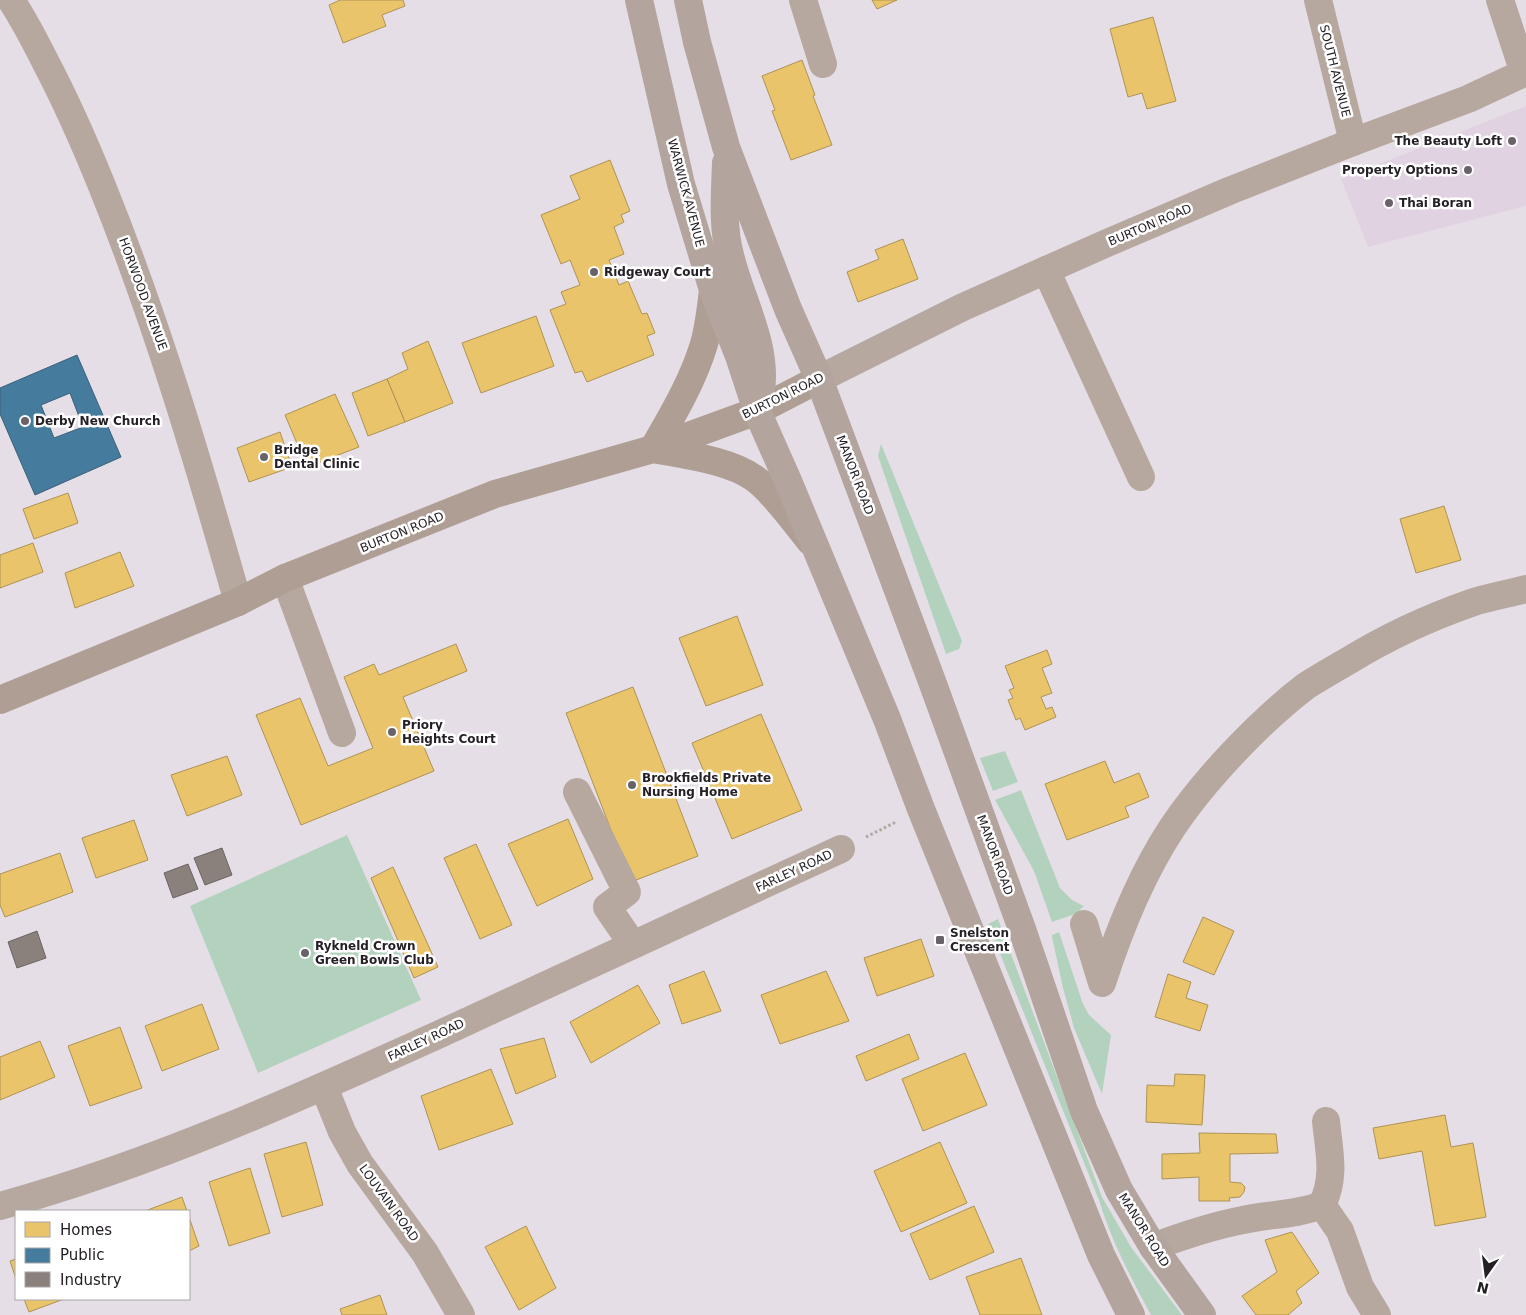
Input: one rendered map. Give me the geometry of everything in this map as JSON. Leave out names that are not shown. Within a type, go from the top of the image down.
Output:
[{"type":"highway","name":"WARWICK AVENUE","points":[[639,0],[681,184],[713,290],[739,356],[757,411]]},
{"type":"highway","points":[[688,0],[697,42],[726,147],[788,310],[819,379]]},
{"type":"highway","points":[[726,147],[725,231],[730,256],[760,349],[762,384],[757,411],[887,719],[921,809],[1101,1255],[1131,1315]]},
{"type":"highway","name":"MANOR ROAD","points":[[819,379],[1022,929],[1084,1111],[1119,1190],[1153,1246],[1202,1315]]},
{"type":"main road","points":[[713,290],[709,321],[703,345],[673,414],[653,449],[719,463],[754,478],[766,489],[814,545]]},
{"type":"main road","name":"BURTON ROAD","points":[[0,700],[238,602],[286,578],[495,494],[653,449],[757,411],[819,379]]},
{"type":"street","name":"HORWOOD AVENUE","points":[[11,0],[78,126],[119,228],[174,383],[238,602]]},
{"type":"street","points":[[803,0],[823,64]]},
{"type":"street","name":"SOUTH AVENUE","points":[[1318,0],[1353,142]]},
{"type":"street","points":[[1500,0],[1525,73]]},
{"type":"street","name":"BURTON ROAD","points":[[819,379],[963,307],[1046,270],[1230,191],[1468,99],[1525,73]]},
{"type":"street","points":[[1046,270],[1141,478]]},
{"type":"street","points":[[286,578],[342,732]]},
{"type":"street","points":[[1084,924],[1102,983],[1121,928],[1160,848],[1176,822],[1199,792],[1259,728],[1307,686],[1386,638],[1472,603],[1526,589]]},
{"type":"street","points":[[577,792],[627,892],[608,908],[633,945]]},
{"type":"street","name":"FARLEY ROAD","points":[[0,1206],[68,1187],[125,1167],[324,1087],[841,849]]},
{"type":"street","name":"LOUVAIN ROAD","points":[[324,1087],[342,1132],[360,1164],[420,1245],[462,1315]]},
{"type":"street","points":[[1153,1246],[1244,1219],[1306,1211],[1322,1205],[1328,1193],[1331,1180],[1326,1121]]},
{"type":"street","points":[[1322,1205],[1340,1231],[1360,1287],[1377,1315]]},
{"type":"path","points":[[841,849],[921,809]]},
{"type":"shaded area","points":[[1526,106],[1526,206],[1368,247],[1341,179]]},
{"type":"green space","points":[[881,444],[962,641],[959,649],[946,654],[878,456]]},
{"type":"green space","points":[[1005,751],[1018,782],[993,791],[980,758]]},
{"type":"green space","points":[[1021,790],[1060,888],[1072,900],[1084,906],[1075,914],[1052,922],[1034,871],[995,800]]},
{"type":"green space","name":"Rykneld Crown Green Bowls Club","points":[[347,835],[421,1000],[258,1073],[190,906]]},
{"type":"green space","points":[[998,919],[1102,1197],[1131,1247],[1182,1315],[1151,1315],[1122,1259],[988,924]]},
{"type":"green space","points":[[1059,932],[1083,1004],[1089,1015],[1111,1035],[1102,1094],[1074,1028],[1063,988],[1052,937],[1052,935]]},
{"type":"building: Homes","points":[[340,0],[403,0],[405,6],[382,15],[386,26],[343,43],[329,5]]},
{"type":"building: Homes","points":[[872,0],[897,0],[877,9]]},
{"type":"building: Homes","points":[[1153,17],[1176,101],[1147,109],[1142,93],[1128,97],[1110,29]]},
{"type":"building: Homes","points":[[802,60],[815,95],[813,96],[832,145],[791,160],[772,111],[775,110],[762,76]]},
{"type":"building: Homes","name":"Ridgeway Court","points":[[610,160],[630,211],[621,215],[624,222],[614,227],[624,254],[609,260],[619,285],[628,281],[642,314],[647,313],[655,333],[647,336],[654,355],[587,382],[582,371],[575,373],[550,310],[566,304],[561,292],[580,285],[570,260],[561,264],[541,215],[580,199],[570,176]]},
{"type":"building: Homes","points":[[903,239],[918,279],[858,302],[847,272],[879,259],[875,250]]},
{"type":"building: Homes","points":[[536,316],[554,366],[481,393],[462,343]]},
{"type":"building: Homes","points":[[428,341],[453,403],[405,422],[387,379],[408,369],[402,353]]},
{"type":"building: Homes","points":[[387,379],[405,422],[368,436],[352,393]]},
{"type":"building: Homes","points":[[335,394],[359,447],[307,467],[285,415]]},
{"type":"building: Homes","name":"Bridge Dental Clinic","points":[[280,432],[292,467],[249,482],[237,448]]},
{"type":"building: Homes","points":[[68,493],[78,523],[34,539],[23,509]]},
{"type":"building: Homes","points":[[1444,506],[1461,560],[1416,573],[1400,519]]},
{"type":"building: Homes","points":[[33,543],[43,572],[0,588],[0,555]]},
{"type":"building: Homes","points":[[120,552],[134,586],[75,608],[65,573]]},
{"type":"building: Homes","points":[[737,616],[763,685],[706,706],[679,638]]},
{"type":"building: Homes","name":"Priory Heights Court","points":[[456,644],[467,671],[403,697],[434,771],[301,825],[256,715],[300,698],[328,766],[373,748],[344,677],[374,664],[379,675]]},
{"type":"building: Homes","points":[[1047,650],[1052,664],[1042,668],[1052,693],[1041,697],[1046,709],[1052,707],[1056,717],[1025,730],[1020,718],[1016,720],[1008,700],[1013,698],[1009,690],[1014,688],[1005,666]]},
{"type":"building: Homes","name":"Brookfields Private Nursing Home","points":[[633,687],[698,856],[631,882],[566,713]]},
{"type":"building: Homes","points":[[761,714],[802,810],[732,839],[692,743]]},
{"type":"building: Homes","points":[[227,756],[242,795],[187,816],[171,775]]},
{"type":"building: Homes","points":[[1105,761],[1114,783],[1139,773],[1149,797],[1125,807],[1129,817],[1067,840],[1045,784]]},
{"type":"building: Homes","points":[[568,819],[593,879],[537,906],[508,844]]},
{"type":"building: Homes","points":[[134,820],[148,860],[96,878],[82,838]]},
{"type":"building: Homes","points":[[476,844],[512,925],[480,939],[444,858]]},
{"type":"building: Homes","points":[[60,853],[73,892],[5,917],[0,905],[0,874]]},
{"type":"building: Homes","points":[[393,867],[438,967],[414,978],[371,878]]},
{"type":"building: Homes","points":[[1203,917],[1234,931],[1214,975],[1183,962]]},
{"type":"building: Homes","points":[[921,939],[934,976],[877,996],[864,958]]},
{"type":"building: Homes","points":[[704,971],[721,1011],[682,1024],[669,985]]},
{"type":"building: Homes","points":[[826,971],[849,1021],[780,1044],[761,995]]},
{"type":"building: Homes","points":[[1168,974],[1191,982],[1186,998],[1208,1005],[1200,1031],[1155,1017]]},
{"type":"building: Homes","points":[[638,985],[660,1023],[591,1063],[570,1022]]},
{"type":"building: Homes","points":[[202,1004],[219,1049],[162,1071],[145,1026]]},
{"type":"building: Homes","points":[[120,1027],[142,1088],[90,1106],[68,1046]]},
{"type":"building: Homes","points":[[909,1034],[919,1059],[866,1081],[856,1056]]},
{"type":"building: Homes","points":[[544,1038],[556,1077],[516,1094],[500,1049]]},
{"type":"building: Homes","points":[[40,1041],[55,1077],[0,1100],[0,1057]]},
{"type":"building: Homes","points":[[965,1053],[987,1105],[923,1131],[902,1079]]},
{"type":"building: Homes","points":[[491,1069],[513,1124],[439,1150],[421,1096]]},
{"type":"building: Homes","points":[[1175,1074],[1205,1075],[1202,1125],[1146,1122],[1147,1085],[1174,1086]]},
{"type":"building: Homes","points":[[1445,1115],[1451,1147],[1473,1143],[1486,1217],[1435,1226],[1422,1151],[1379,1159],[1373,1128]]},
{"type":"building: Homes","points":[[1199,1133],[1276,1134],[1278,1153],[1230,1154],[1230,1182],[1241,1183],[1245,1187],[1244,1192],[1240,1197],[1229,1198],[1230,1201],[1199,1201],[1199,1177],[1162,1179],[1162,1154],[1200,1153]]},
{"type":"building: Homes","points":[[306,1142],[323,1205],[282,1217],[264,1154]]},
{"type":"building: Homes","points":[[940,1142],[967,1203],[901,1232],[874,1171]]},
{"type":"building: Homes","points":[[250,1168],[270,1233],[229,1246],[209,1182]]},
{"type":"building: Homes","points":[[182,1197],[187,1210],[148,1210]]},
{"type":"building: Homes","points":[[974,1206],[994,1252],[930,1280],[910,1234]]},
{"type":"building: Homes","points":[[190,1220],[199,1246],[190,1250]]},
{"type":"building: Homes","points":[[526,1226],[556,1288],[519,1310],[485,1247]]},
{"type":"building: Homes","points":[[1292,1232],[1319,1273],[1296,1291],[1302,1303],[1288,1315],[1256,1315],[1242,1296],[1277,1272],[1265,1240]]},
{"type":"building: Homes","points":[[1021,1258],[1042,1315],[980,1315],[966,1277]]},
{"type":"building: Homes","points":[[15,1259],[15,1276],[10,1261]]},
{"type":"building: Homes","points":[[380,1295],[387,1315],[342,1315],[340,1309]]},
{"type":"building: Homes","points":[[24,1300],[61,1300],[29,1312]]},
{"type":"building: Public","name":"Derby New Church","points":[[77,355],[121,457],[35,495],[0,414],[0,388]],"holes":[[[70,393],[83,427],[54,438],[41,405]]]},
{"type":"building: Industry","points":[[222,848],[232,875],[205,885],[194,858]]},
{"type":"building: Industry","points":[[188,864],[198,889],[173,898],[164,873]]},
{"type":"building: Industry","points":[[37,931],[46,958],[17,968],[8,942]]},
{"type":"place","name":"The Beauty Loft","points":[[1512,141]]},
{"type":"place","name":"Property Options","points":[[1468,170]]},
{"type":"place","name":"Thai Boran","points":[[1389,203]]},
{"type":"place","name":"Ridgeway Court","points":[[594,272]]},
{"type":"place","name":"Derby New Church","points":[[25,421]]},
{"type":"place","name":"Bridge Dental Clinic","points":[[264,457]]},
{"type":"place","name":"Priory Heights Court","points":[[392,732]]},
{"type":"place","name":"Brookfields Private Nursing Home","points":[[632,785]]},
{"type":"place","name":"Snelston Crescent","points":[[940,940]]},
{"type":"place","name":"Rykneld Crown Green Bowls Club","points":[[305,953]]}]
